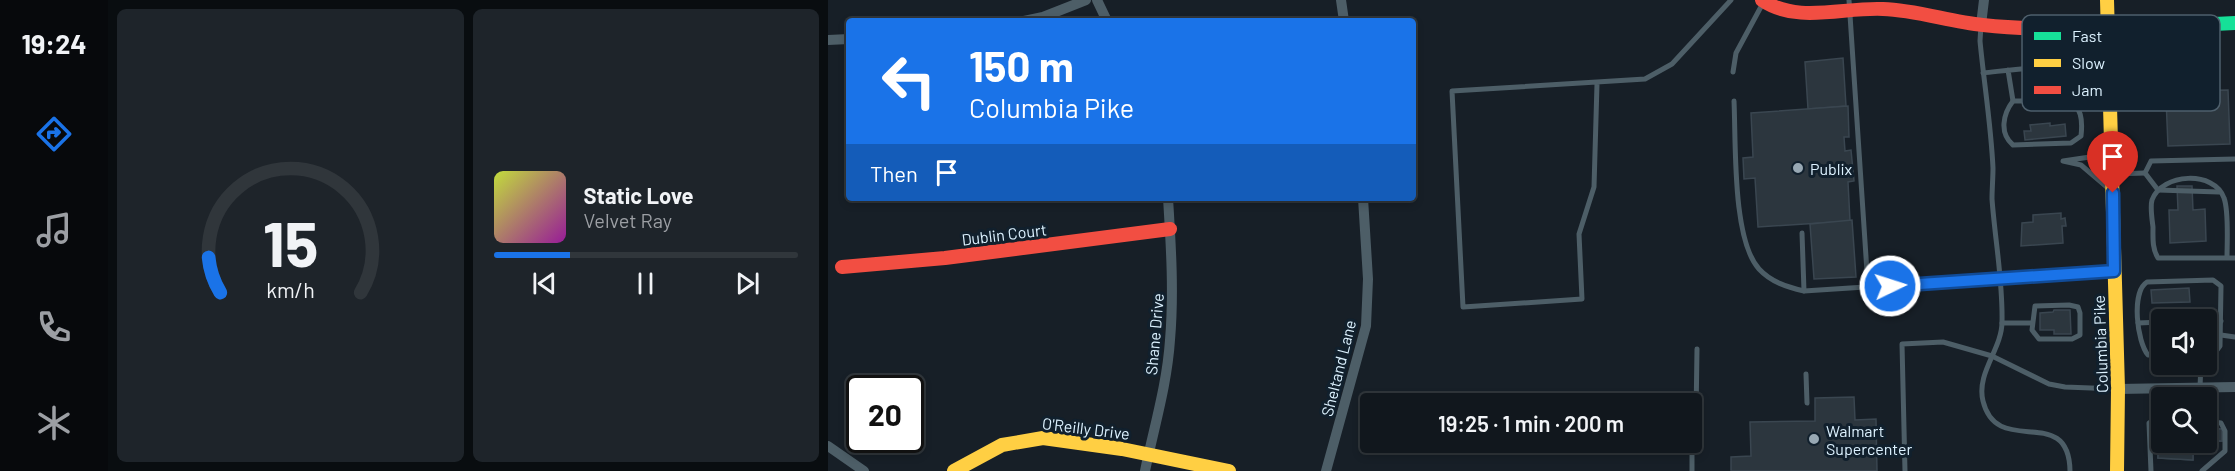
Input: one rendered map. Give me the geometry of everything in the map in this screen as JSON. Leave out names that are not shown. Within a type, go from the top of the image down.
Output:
[{"type":"street","points":[[1038,18],[1086,0]]},
{"type":"street","points":[[1097,0],[1106,18]]},
{"type":"street","points":[[1341,0],[1344,18]]},
{"type":"street","points":[[1981,25],[1984,0]]},
{"type":"street","name":"Columbia Pike","points":[[2107,0],[2108,15]]},
{"type":"street","points":[[1763,1],[1796,13],[1849,5],[1981,25],[2022,28]]},
{"type":"street","points":[[2220,23],[2235,22]]},
{"type":"street","points":[[828,40],[846,39]]},
{"type":"street","name":"Columbia Pike","points":[[2110,111],[2118,389],[2117,471]]},
{"type":"street","name":"Shane Drive","points":[[1146,471],[1162,398],[1170,342],[1173,280],[1168,201]]},
{"type":"street","name":"Sheltand Lane","points":[[1326,471],[1366,326],[1368,279],[1363,201]]},
{"type":"street","name":"Dublin Court","points":[[842,267],[945,258],[1170,229]]},
{"type":"street","points":[[2217,389],[2235,387]]},
{"type":"street","points":[[2118,389],[2151,390]]},
{"type":"street","name":"O'Reilly Drive","points":[[954,471],[969,460],[998,446],[1033,438],[1077,441],[1149,453],[1229,471]]},
{"type":"street","points":[[828,447],[864,471]]},
{"type":"lane","points":[[1597,84],[1594,187],[1579,234],[1582,299],[1463,306],[1452,91],[1597,84],[1645,79],[1672,64],[1731,0]]},
{"type":"lane","points":[[1733,72],[1736,53],[1763,1]]},
{"type":"lane","points":[[1849,5],[1868,287]]},
{"type":"lane","points":[[1981,25],[1980,40],[1993,166],[2002,323],[1982,390],[1989,414],[2006,429],[2045,431],[2055,436],[2068,454],[2070,471]]},
{"type":"lane","points":[[1983,73],[2022,69]]},
{"type":"lane","points":[[2008,70],[2013,101],[2005,111],[2004,131],[2013,145],[2071,143],[2081,136],[2083,121],[2081,111]]},
{"type":"lane","points":[[1734,101],[1740,221],[1746,247],[1758,268],[1777,283],[1804,291],[2114,271]]},
{"type":"lane","points":[[2013,101],[2022,101]]},
{"type":"lane","points":[[2111,154],[2063,161],[2081,165],[2096,175],[2113,193]]},
{"type":"lane","points":[[2145,173],[2151,161],[2235,159]]},
{"type":"lane","points":[[2112,174],[2145,173]]},
{"type":"lane","points":[[2145,173],[2158,190]]},
{"type":"lane","points":[[2227,258],[2224,197],[2210,181],[2199,178],[2176,181],[2158,190],[2151,201],[2153,251],[2158,258],[2227,258],[2235,258]]},
{"type":"lane","points":[[2158,190],[2219,192]]},
{"type":"lane","points":[[1802,232],[1804,291]]},
{"type":"lane","points":[[2151,355],[2146,353],[2142,345],[2138,323],[2138,295],[2142,286],[2147,282],[2215,281],[2222,289],[2221,335],[2217,352]]},
{"type":"lane","points":[[2035,306],[2074,306],[2080,313],[2081,332],[2074,339],[2043,341],[2032,330],[2031,323],[2035,306]]},
{"type":"lane","points":[[2217,319],[2221,318]]},
{"type":"lane","points":[[2138,323],[2151,322]]},
{"type":"lane","points":[[2002,323],[2031,323]]},
{"type":"lane","points":[[2221,335],[2235,337]]},
{"type":"lane","points":[[1905,471],[1902,344],[1943,342],[1992,356],[2049,384],[2065,387],[2118,389]]},
{"type":"lane","points":[[1696,393],[1697,349]]},
{"type":"lane","points":[[1806,374],[1807,403]]},
{"type":"lane","points":[[2151,422],[2149,423],[2151,471]]},
{"type":"lane","points":[[2202,471],[2225,451],[2225,431],[2221,423],[2217,422]]},
{"type":"lane","points":[[1692,453],[1692,471]]},
{"type":"building","points":[[1843,58],[1846,106],[1808,109],[1805,62]]},
{"type":"building","points":[[2220,90],[2228,90],[2230,144],[2168,146],[2167,111],[2220,111]]},
{"type":"building","name":"Publix","points":[[1848,106],[1849,137],[1844,137],[1845,151],[1851,150],[1854,181],[1848,182],[1850,221],[1758,227],[1755,178],[1744,179],[1743,158],[1753,157],[1751,113]]},
{"type":"building","points":[[2050,123],[2050,126],[2065,124],[2066,136],[2025,140],[2024,131],[2031,131],[2030,125]]},
{"type":"building","points":[[2177,186],[2192,186],[2193,210],[2205,209],[2206,241],[2170,243],[2169,210],[2178,210]]},
{"type":"building","points":[[2061,213],[2061,219],[2065,218],[2066,226],[2062,226],[2063,243],[2021,246],[2022,223],[2033,222],[2033,215]]},
{"type":"building","points":[[1852,220],[1856,277],[1814,279],[1810,224]]},
{"type":"building","points":[[2189,288],[2190,302],[2152,303],[2151,290]]},
{"type":"building","points":[[2070,310],[2071,334],[2054,334],[2054,330],[2040,330],[2040,313]]},
{"type":"building","name":"Walmart Supercenter","points":[[1854,397],[1855,420],[1876,419],[1877,471],[1731,471],[1731,457],[1751,456],[1750,422],[1815,421],[1815,398]]},
{"type":"building","points":[[2217,429],[2222,429],[2222,441],[2217,441]]},
{"type":"building","points":[[2217,429],[2222,429],[2222,441],[2217,441]]},
{"type":"building","points":[[2158,453],[2193,453],[2193,460],[2158,458]]},
{"type":"building","points":[[2158,453],[2193,453],[2193,460],[2158,458]]},
{"type":"traffic: fast","points":[[2220,24],[2235,23]]},
{"type":"traffic: slow","points":[[2107,0],[2107,15]]},
{"type":"traffic: slow","points":[[2110,111],[2118,389],[2117,471]]},
{"type":"traffic: slow","points":[[954,471],[1002,445],[1043,438],[1122,449],[1229,471]]},
{"type":"traffic: jam","points":[[1762,0],[1776,7],[1805,13],[1883,9],[1971,23],[2022,28]]},
{"type":"traffic: jam","points":[[842,267],[945,258],[1170,229]]},
{"type":"place","name":"Publix","points":[[1798,168]]},
{"type":"place","name":"Walmart Supercenter","points":[[1814,439]]},
{"type":"route","points":[[1890,286],[2114,271],[2113,193]]}]
